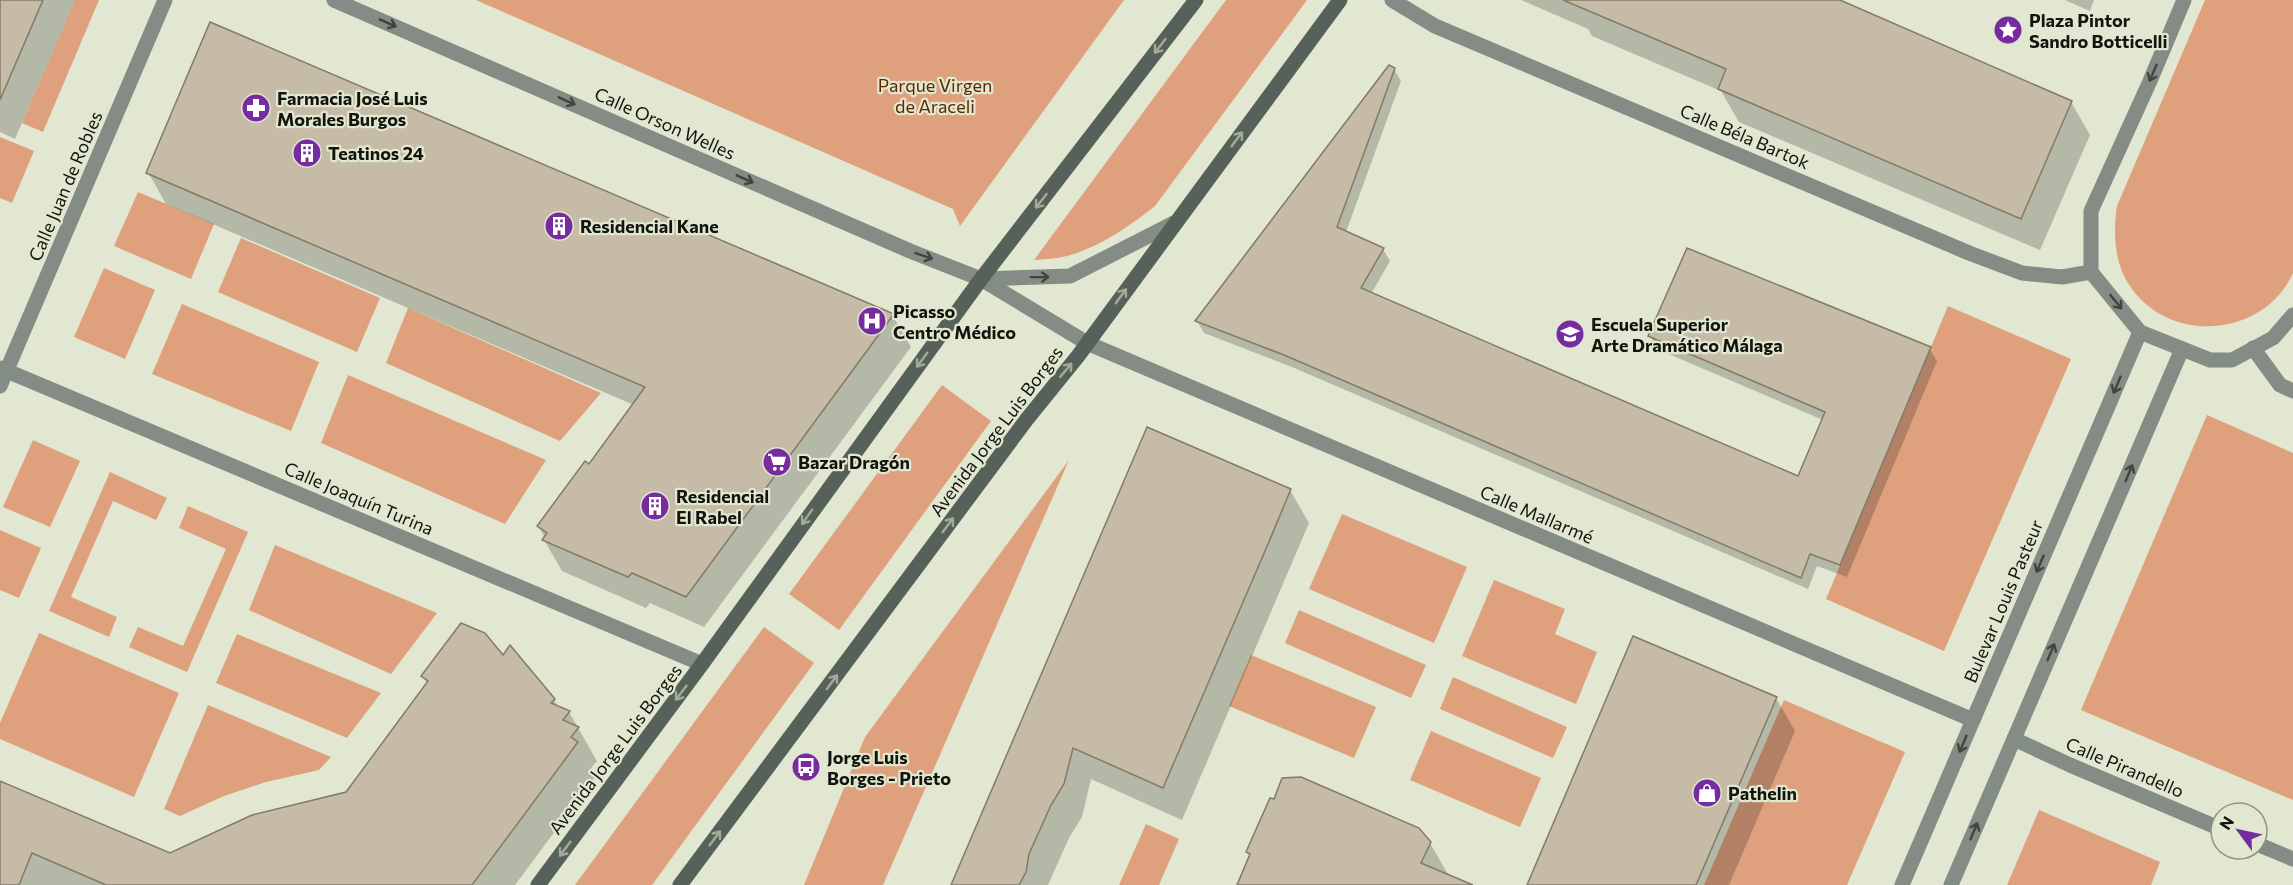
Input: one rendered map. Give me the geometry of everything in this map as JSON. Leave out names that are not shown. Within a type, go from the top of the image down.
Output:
[{"type":"main road","name":"Avenida Jorge Luis Borges","points":[[538,885],[702,664],[981,279],[1196,0]]},
{"type":"main road","name":"Avenida Jorge Luis Borges","points":[[680,885],[1034,410],[1087,343],[1340,0]]},
{"type":"street","name":"Calle Juan de Robles","points":[[0,386],[3,369],[165,0]]},
{"type":"street","name":"Calle Orson Welles","points":[[334,0],[910,251],[981,279],[1087,343]]},
{"type":"street","name":"Calle Béla Bartok","points":[[1392,0],[1435,26],[1969,253],[2022,273],[2062,277],[2091,272]]},
{"type":"street","points":[[2184,0],[2091,211],[2091,272],[2140,332],[2210,360],[2232,360],[2273,338],[2293,315]]},
{"type":"street","name":"Calle Orson Welles","points":[[981,279],[1070,276],[1174,223]]},
{"type":"street","name":"Bulevar Louis Pasteur","points":[[1902,885],[2140,332]]},
{"type":"street","name":"Calle Mallarmé","points":[[1087,343],[1973,720]]},
{"type":"street","points":[[2253,348],[2280,385],[2293,391]]},
{"type":"street","points":[[1951,885],[2182,349]]},
{"type":"street","name":"Calle Joaquín Turina","points":[[3,369],[702,664]]},
{"type":"street","name":"Calle Pirandello","points":[[2014,739],[2209,824]]},
{"type":"street","points":[[2269,849],[2293,859]]},
{"type":"green space","points":[[75,0],[99,0],[43,132],[22,123]]},
{"type":"green space","name":"Parque Virgen de Araceli","points":[[476,0],[1124,0],[960,226],[953,209]]},
{"type":"green space","points":[[1226,0],[1307,0],[1155,206],[1124,229],[1091,247],[1063,257],[1034,260]]},
{"type":"green space","points":[[2205,0],[2293,0],[2293,273],[2279,295],[2261,311],[2239,321],[2215,326],[2191,325],[2168,318],[2147,305],[2125,277],[2118,258],[2115,237],[2117,206]]},
{"type":"green space","points":[[0,137],[34,151],[12,203],[0,198]]},
{"type":"green space","points":[[138,192],[214,224],[191,279],[114,246]]},
{"type":"green space","points":[[241,238],[380,298],[357,352],[218,292]]},
{"type":"green space","points":[[104,268],[155,290],[125,359],[74,337]]},
{"type":"green space","points":[[182,304],[319,362],[291,431],[152,374]]},
{"type":"green space","points":[[1948,306],[2071,359],[1944,651],[1826,599]]},
{"type":"green space","points":[[408,308],[601,393],[560,441],[386,363]]},
{"type":"green space","points":[[348,375],[546,460],[505,524],[321,443]]},
{"type":"green space","points":[[942,385],[991,421],[839,630],[789,594]]},
{"type":"green space","points":[[2207,415],[2293,453],[2293,800],[2081,710]]},
{"type":"green space","points":[[33,440],[80,461],[50,527],[3,507]]},
{"type":"green space","points":[[1069,460],[883,885],[804,885],[865,737]]},
{"type":"green space","points":[[110,472],[167,498],[156,520],[113,501],[71,597],[117,617],[109,637],[49,611]]},
{"type":"green space","points":[[188,506],[248,532],[187,672],[129,647],[138,627],[183,646],[226,549],[179,528]]},
{"type":"green space","points":[[1342,514],[1467,567],[1434,643],[1309,589]]},
{"type":"green space","points":[[0,530],[41,548],[19,598],[0,590]]},
{"type":"green space","points":[[275,545],[437,613],[391,674],[249,610]]},
{"type":"green space","points":[[1494,580],[1565,609],[1555,634],[1597,652],[1576,704],[1462,656]]},
{"type":"green space","points":[[1299,610],[1426,665],[1411,698],[1285,643]]},
{"type":"green space","points":[[764,627],[814,663],[652,885],[575,885]]},
{"type":"green space","points":[[39,633],[179,693],[134,797],[0,739],[0,723]]},
{"type":"green space","points":[[237,634],[381,693],[347,738],[216,683]]},
{"type":"green space","points":[[1251,655],[1376,707],[1354,758],[1229,706]]},
{"type":"green space","points":[[1453,677],[1567,727],[1553,758],[1440,709]]},
{"type":"green space","points":[[1784,700],[1905,752],[1847,885],[1704,885]]},
{"type":"green space","points":[[208,705],[331,757],[319,770],[266,782],[224,796],[180,816],[164,809]]},
{"type":"green space","points":[[1431,731],[1541,778],[1520,827],[1410,780]]},
{"type":"green space","points":[[2039,810],[2160,862],[2151,885],[2007,885]]},
{"type":"green space","points":[[1146,824],[1179,839],[1159,885],[1119,885]]},
{"type":"building","points":[[0,0],[43,0],[0,100]]},
{"type":"building","points":[[1563,0],[1840,0],[2072,101],[2021,219],[1718,89],[1726,69]]},
{"type":"building","points":[[210,22],[894,314],[686,597],[632,573],[628,577],[542,540],[547,533],[537,526],[585,461],[589,464],[645,387],[146,173]]},
{"type":"building","points":[[1389,65],[1395,68],[1337,227],[1384,248],[1361,288],[1798,476],[1825,412],[1648,336],[1687,248],[1931,347],[1840,565],[1810,554],[1801,578],[1284,355],[1195,321]]},
{"type":"building","points":[[1147,427],[1291,489],[1268,544],[1163,788],[1073,748],[1064,784],[1051,805],[1029,854],[1026,872],[1019,885],[951,885]]},
{"type":"building","points":[[461,623],[485,633],[503,655],[510,645],[555,699],[551,703],[570,711],[563,720],[579,727],[571,737],[578,742],[472,885],[106,885],[32,853],[19,885],[0,885],[0,781],[170,853],[252,815],[346,792],[428,681],[421,676]]},
{"type":"building","points":[[1633,636],[1777,697],[1696,885],[1527,885]]},
{"type":"building","points":[[1301,777],[1419,828],[1431,842],[1421,863],[1473,885],[1237,885],[1250,854],[1246,852],[1270,798],[1274,799],[1282,778]]},
{"type":"place","name":"Plaza Pintor Sandro Botticelli","points":[[2008,30]]},
{"type":"place","name":"Farmacia José Luis Morales Burgos","points":[[256,108]]},
{"type":"place","name":"Teatinos 24","points":[[307,153]]},
{"type":"place","name":"Residencial Kane","points":[[559,226]]},
{"type":"place","name":"Picasso Centro Médico","points":[[872,321]]},
{"type":"place","name":"Escuela Superior Arte Dramático Málaga","points":[[1570,334]]},
{"type":"place","name":"Bazar Dragón","points":[[777,462]]},
{"type":"place","name":"Residencial El Rabel","points":[[655,506]]},
{"type":"place","name":"Jorge Luis Borges - Prieto","points":[[806,767]]},
{"type":"place","name":"Pathelin","points":[[1707,793]]}]
